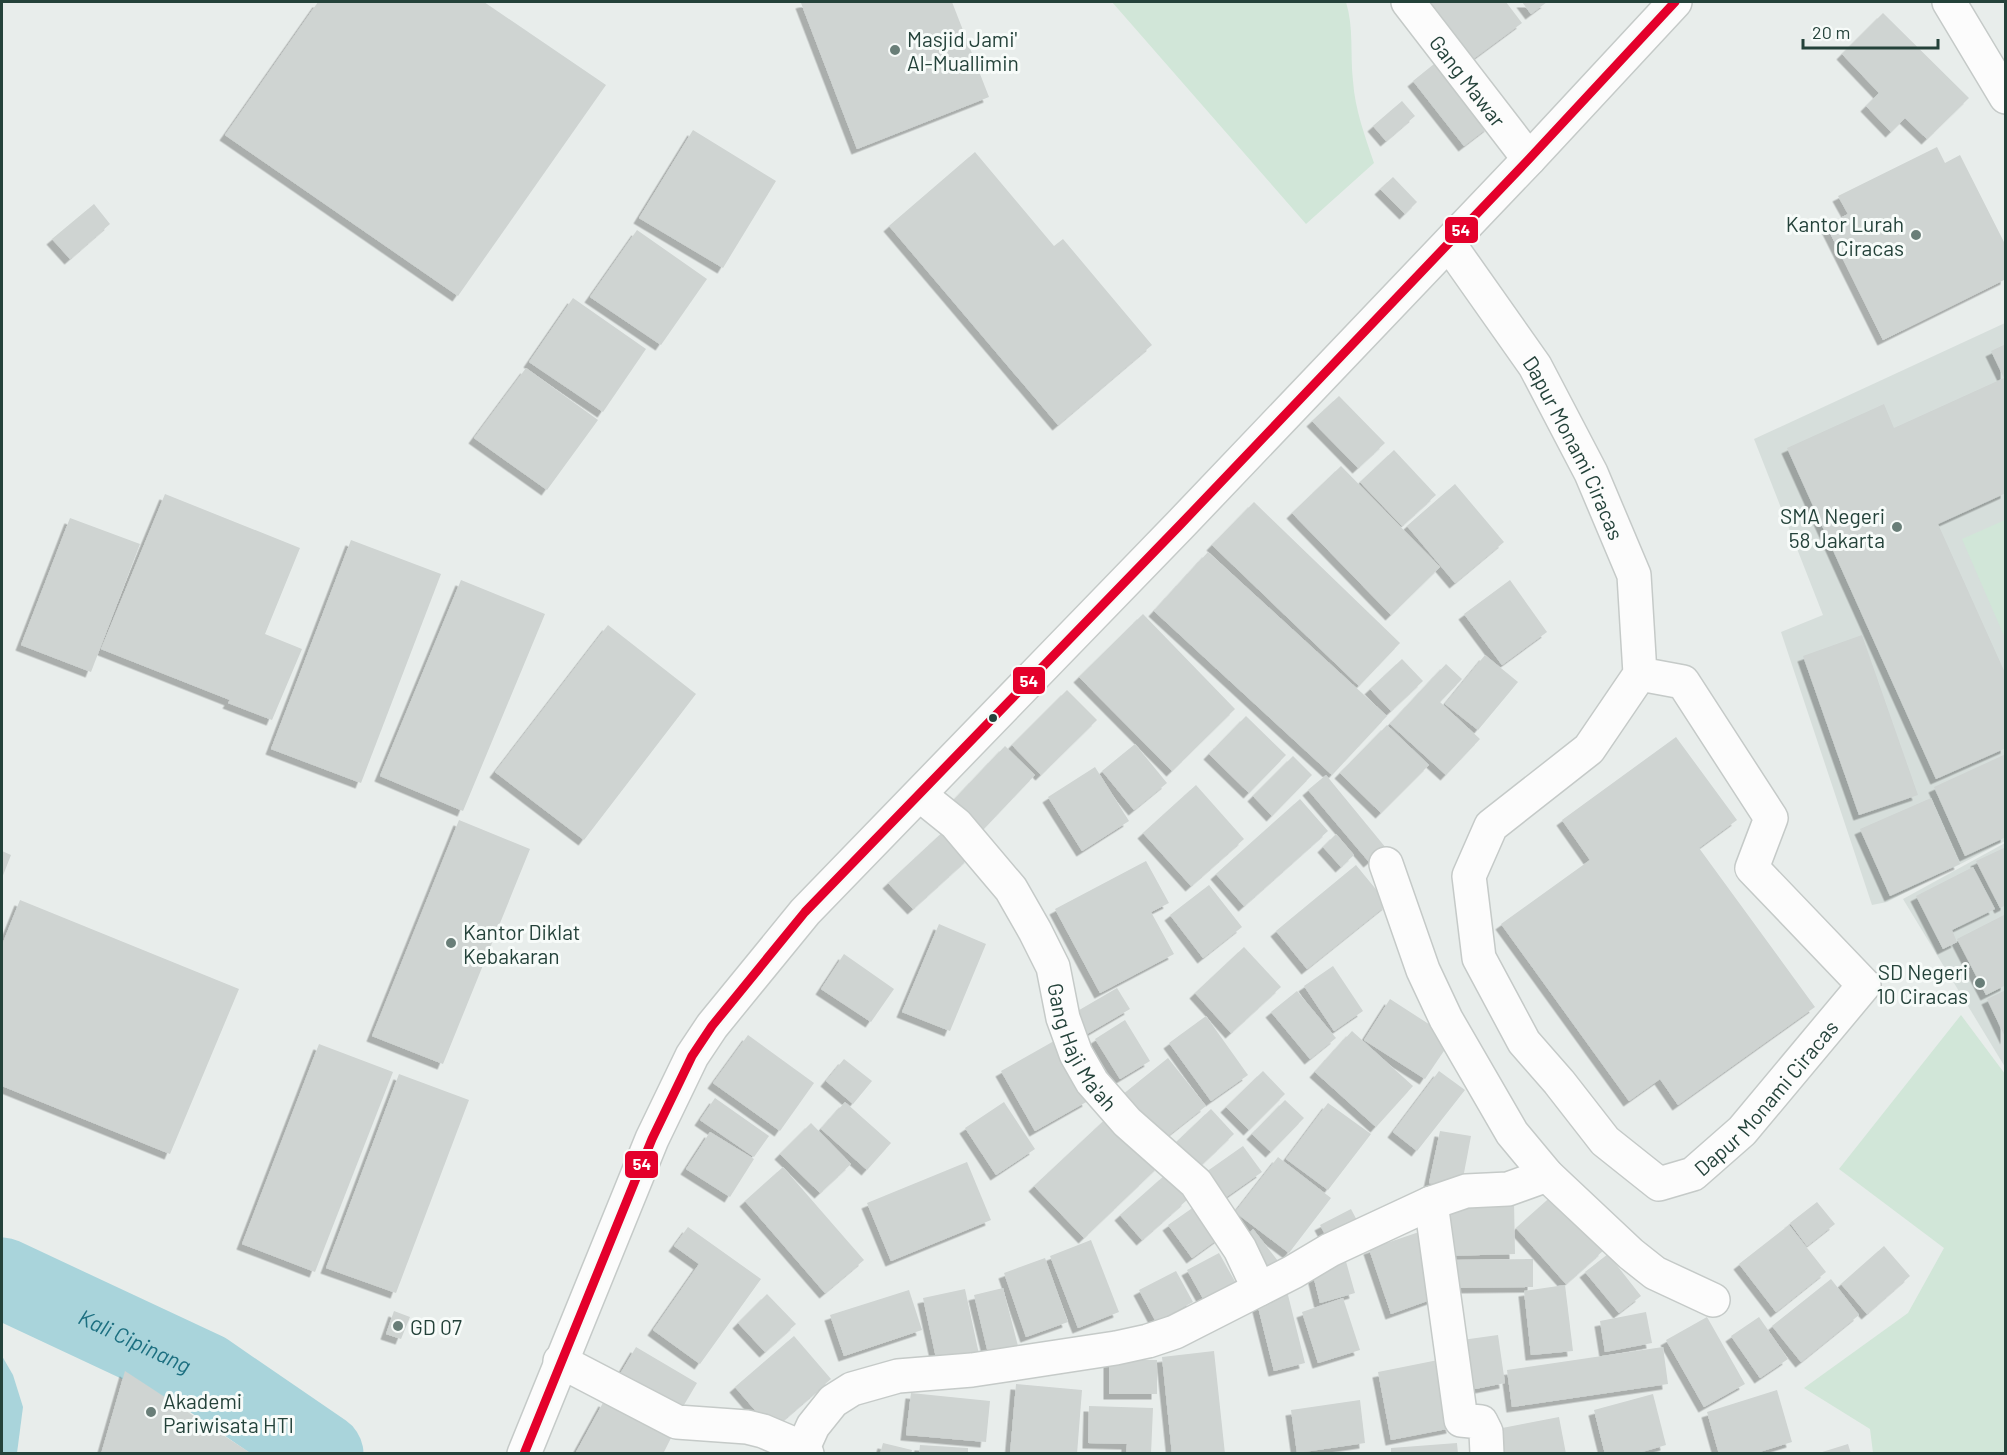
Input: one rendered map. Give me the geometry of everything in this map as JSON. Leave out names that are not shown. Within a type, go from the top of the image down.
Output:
[{"type":"street","name":"Gang Mawar","points":[[1408,2],[1529,159]]},
{"type":"street","points":[[524,1454],[652,1139],[702,1039],[805,912],[1449,244],[1675,2]]},
{"type":"street","points":[[1949,2],[2006,97]]},
{"type":"street","name":"Dapur Monami Ciracas","points":[[1449,244],[1535,366],[1591,473],[1634,575],[1640,674],[1589,749],[1491,826],[1469,876],[1479,957],[1524,1042],[1605,1141],[1659,1184],[1693,1174],[1743,1131],[1864,985],[1752,868],[1771,818],[1683,682],[1640,674]]},
{"type":"street","name":"Gang Haji Ma'ah","points":[[920,795],[956,824],[1011,889],[1053,967],[1066,1027],[1076,1054],[1092,1082],[1127,1122],[1196,1184],[1240,1249],[1259,1289]]},
{"type":"street","points":[[1386,864],[1423,970],[1446,1019],[1512,1133],[1547,1175],[1631,1254],[1655,1273],[1713,1300]]},
{"type":"street","points":[[560,1361],[677,1422],[747,1427],[763,1431],[805,1451],[813,1426],[833,1401],[852,1389],[898,1376],[972,1370],[1148,1341],[1175,1332],[1330,1250],[1431,1203],[1466,1191],[1508,1189],[1547,1175]]},
{"type":"street","points":[[1431,1203],[1461,1420],[1481,1422],[1486,1432],[1487,1454]]},
{"type":"shaded area","name":"SMA Negeri 58 Jakarta","points":[[2005,323],[2005,841],[1887,902],[1872,905],[1781,632],[1823,615],[1754,439]]},
{"type":"shaded area","name":"SD Negeri 10 Ciracas","points":[[2005,843],[2005,1067],[1903,899]]},
{"type":"green space","points":[[1112,2],[1346,2],[1350,22],[1354,92],[1374,163],[1306,224]]},
{"type":"green space","points":[[2005,520],[2005,638],[1962,539]]},
{"type":"green space","points":[[1961,1015],[2005,1074],[2005,1453],[1873,1453],[1870,1429],[1804,1388],[1908,1313],[1944,1248],[1839,1169]]},
{"type":"water","points":[[2,1356],[13,1375],[23,1407],[17,1453],[2,1453]]},
{"type":"building","points":[[318,2],[484,2],[606,85],[458,296],[225,135]]},
{"type":"building","name":"Masjid Jami' Al-Muallimin","points":[[952,2],[989,97],[857,149],[801,3]]},
{"type":"building","points":[[1429,2],[1506,2],[1522,23],[1472,60]]},
{"type":"building","points":[[1522,2],[1547,2],[1531,14]]},
{"type":"building","points":[[1883,13],[1969,98],[1927,139],[1905,118],[1891,132],[1866,106],[1879,93],[1842,54]]},
{"type":"building","points":[[1439,60],[1490,126],[1464,146],[1413,81]]},
{"type":"building","points":[[1402,101],[1415,116],[1386,141],[1373,126]]},
{"type":"building","points":[[693,130],[776,181],[723,268],[639,218]]},
{"type":"building","name":"Kantor Lurah Ciracas","points":[[1937,147],[1945,163],[1960,155],[2006,246],[2006,279],[1883,340],[1826,225],[1848,214],[1838,196]]},
{"type":"building","points":[[975,152],[1054,246],[1063,239],[1152,345],[1058,425],[889,226]]},
{"type":"building","points":[[1393,177],[1417,202],[1405,214],[1380,189]]},
{"type":"building","points":[[94,204],[110,224],[70,259],[52,239]]},
{"type":"building","points":[[637,230],[707,279],[661,345],[590,297]]},
{"type":"building","points":[[573,298],[646,349],[603,412],[529,362]]},
{"type":"building","points":[[2006,344],[2006,493],[1938,524],[2006,675],[2006,748],[1936,779],[1787,448],[1884,404],[1894,428],[2004,378],[1991,351]]},
{"type":"building","points":[[526,368],[598,420],[547,490],[474,438]]},
{"type":"building","points":[[1339,396],[1385,443],[1358,468],[1312,421]]},
{"type":"building","points":[[1394,450],[1436,495],[1402,526],[1360,482]]},
{"type":"building","points":[[1341,466],[1440,567],[1391,615],[1292,513]]},
{"type":"building","points":[[1455,484],[1504,542],[1455,583],[1407,526]]},
{"type":"building","points":[[165,494],[300,548],[265,634],[302,649],[272,720],[228,703],[230,700],[101,649]]},
{"type":"building","points":[[1254,502],[1400,643],[1359,686],[1212,545]]},
{"type":"building","points":[[70,518],[140,544],[91,672],[21,645]]},
{"type":"building","points":[[351,540],[441,574],[361,783],[271,749]]},
{"type":"building","points":[[1208,552],[1387,716],[1332,775],[1154,611]]},
{"type":"building","points":[[461,580],[545,614],[463,811],[380,776]]},
{"type":"building","points":[[1510,580],[1547,632],[1502,665],[1464,614]]},
{"type":"building","points":[[1143,614],[1235,709],[1172,771],[1079,677]]},
{"type":"building","points":[[608,625],[696,694],[584,840],[495,772]]},
{"type":"building","points":[[1862,635],[1918,795],[1859,815],[1803,656]]},
{"type":"building","points":[[1485,655],[1518,682],[1478,730],[1445,704]]},
{"type":"building","points":[[1402,659],[1423,681],[1391,711],[1370,689]]},
{"type":"building","points":[[1446,664],[1462,679],[1440,702],[1480,739],[1446,775],[1390,724]]},
{"type":"building","points":[[1067,690],[1097,720],[1041,775],[1012,745]]},
{"type":"building","points":[[1246,716],[1286,755],[1249,793],[1209,754]]},
{"type":"building","points":[[1387,725],[1429,765],[1381,813],[1340,773]]},
{"type":"building","points":[[1676,737],[1737,820],[1699,848],[1815,1007],[1678,1105],[1660,1079],[1629,1101],[1501,924],[1590,860],[1562,820]]},
{"type":"building","points":[[1135,744],[1167,783],[1134,810],[1102,771]]},
{"type":"building","points":[[1005,746],[1035,775],[979,834],[949,805]]},
{"type":"building","points":[[2006,754],[2006,837],[1965,856],[1934,787]]},
{"type":"building","points":[[1293,756],[1312,775],[1272,816],[1253,796]]},
{"type":"building","points":[[1095,767],[1129,821],[1082,851],[1048,797]]},
{"type":"building","points":[[1326,775],[1386,848],[1369,862],[1308,790]]},
{"type":"building","points":[[1196,785],[1244,839],[1191,886],[1143,833]]},
{"type":"building","points":[[1931,798],[1960,864],[1890,896],[1860,829]]},
{"type":"building","points":[[1300,799],[1328,831],[1244,906],[1216,874]]},
{"type":"building","name":"Kantor Diklat Kebakaran","points":[[459,820],[530,849],[443,1064],[372,1036]]},
{"type":"building","points":[[945,830],[970,857],[913,909],[888,883]]},
{"type":"building","points":[[1336,834],[1354,855],[1341,867],[1323,847]]},
{"type":"building","points":[[2006,847],[2006,905],[2000,908],[1976,861]]},
{"type":"building","points":[[2,851],[11,855],[2,878]]},
{"type":"building","points":[[1146,861],[1169,903],[1151,912],[1174,954],[1100,993],[1055,909]]},
{"type":"building","points":[[1356,865],[1388,904],[1307,969],[1276,931]]},
{"type":"building","points":[[1973,867],[1995,909],[1952,930],[1957,942],[1943,949],[1916,896]]},
{"type":"building","points":[[1209,885],[1242,927],[1203,958],[1170,915]]},
{"type":"building","points":[[20,900],[239,989],[170,1154],[2,1086],[2,945]]},
{"type":"building","points":[[2006,914],[2006,985],[1986,995],[1957,939]]},
{"type":"building","points":[[939,924],[986,944],[950,1031],[902,1012]]},
{"type":"building","points":[[1244,947],[1281,987],[1231,1033],[1195,993]]},
{"type":"building","points":[[844,954],[894,989],[871,1022],[821,989]]},
{"type":"building","points":[[1333,966],[1363,1011],[1334,1031],[1304,986]]},
{"type":"building","points":[[1117,988],[1130,1009],[1082,1037],[1069,1016]]},
{"type":"building","points":[[2006,990],[2006,1039],[1987,999]]},
{"type":"building","points":[[1297,991],[1336,1038],[1310,1059],[1271,1012]]},
{"type":"building","points":[[1390,999],[1452,1039],[1425,1079],[1364,1040]]},
{"type":"building","points":[[1206,1016],[1248,1075],[1211,1101],[1169,1043]]},
{"type":"building","points":[[1125,1020],[1150,1061],[1120,1079],[1095,1039]]},
{"type":"building","points":[[1352,1031],[1413,1086],[1376,1127],[1315,1072]]},
{"type":"building","points":[[748,1035],[814,1083],[780,1131],[713,1083]]},
{"type":"building","points":[[1054,1041],[1088,1101],[1035,1131],[1001,1071]]},
{"type":"building","points":[[319,1044],[393,1072],[315,1272],[242,1244]]},
{"type":"building","points":[[1168,1058],[1206,1106],[1159,1143],[1122,1095]]},
{"type":"building","points":[[844,1059],[872,1081],[853,1104],[826,1081]]},
{"type":"building","points":[[1263,1071],[1285,1094],[1249,1130],[1226,1107]]},
{"type":"building","points":[[1439,1071],[1465,1090],[1417,1151],[1393,1132]]},
{"type":"building","points":[[399,1074],[469,1100],[396,1293],[326,1268]]},
{"type":"building","points":[[715,1098],[769,1136],[754,1157],[700,1120]]},
{"type":"building","points":[[1285,1100],[1304,1118],[1271,1152],[1252,1134]]},
{"type":"building","points":[[845,1102],[891,1143],[867,1170],[821,1129]]},
{"type":"building","points":[[1004,1102],[1035,1149],[996,1175],[965,1128]]},
{"type":"building","points":[[1328,1103],[1371,1134],[1328,1190],[1286,1159]]},
{"type":"building","points":[[1211,1109],[1234,1134],[1192,1174],[1169,1149]]},
{"type":"building","points":[[1111,1114],[1160,1165],[1084,1238],[1034,1186]]},
{"type":"building","points":[[811,1123],[851,1164],[820,1193],[780,1154]]},
{"type":"building","points":[[1440,1131],[1471,1136],[1461,1189],[1429,1183]]},
{"type":"building","points":[[710,1132],[754,1159],[730,1197],[686,1169]]},
{"type":"building","points":[[1243,1146],[1262,1172],[1225,1198],[1206,1172]]},
{"type":"building","points":[[1278,1157],[1331,1198],[1289,1253],[1235,1212]]},
{"type":"building","points":[[967,1162],[991,1220],[891,1261],[867,1203]]},
{"type":"building","points":[[783,1167],[864,1260],[825,1293],[745,1201]]},
{"type":"building","points":[[1165,1175],[1187,1200],[1142,1240],[1120,1215]]},
{"type":"building","points":[[1554,1194],[1604,1250],[1566,1284],[1516,1228]]},
{"type":"building","points":[[1514,1201],[1515,1254],[1446,1256],[1444,1203]]},
{"type":"building","points":[[1201,1202],[1225,1234],[1192,1258],[1168,1225]]},
{"type":"building","points":[[1817,1202],[1835,1224],[1807,1246],[1790,1223]]},
{"type":"building","points":[[1351,1209],[1362,1230],[1332,1247],[1320,1225]]},
{"type":"building","points":[[1789,1225],[1826,1272],[1776,1312],[1739,1264]]},
{"type":"building","points":[[688,1227],[761,1279],[700,1364],[653,1330],[699,1264],[674,1246]]},
{"type":"building","points":[[1253,1229],[1278,1261],[1260,1276],[1241,1242]]},
{"type":"building","points":[[1422,1231],[1444,1295],[1391,1314],[1369,1249]]},
{"type":"building","points":[[1091,1240],[1119,1312],[1078,1328],[1050,1256]]},
{"type":"building","points":[[1884,1246],[1910,1276],[1867,1314],[1841,1284]]},
{"type":"building","points":[[1219,1253],[1237,1285],[1205,1302],[1187,1270]]},
{"type":"building","points":[[1608,1254],[1641,1296],[1619,1313],[1585,1272]]},
{"type":"building","points":[[1045,1258],[1068,1322],[1026,1337],[1004,1273]]},
{"type":"building","points":[[1345,1258],[1355,1293],[1320,1303],[1311,1267]]},
{"type":"building","points":[[1533,1259],[1533,1287],[1453,1288],[1453,1260]]},
{"type":"building","points":[[1176,1271],[1193,1302],[1156,1322],[1139,1290]]},
{"type":"building","points":[[1831,1279],[1859,1315],[1801,1362],[1772,1326]]},
{"type":"building","points":[[1565,1285],[1573,1351],[1531,1355],[1524,1291]]},
{"type":"building","points":[[1003,1288],[1018,1346],[988,1353],[974,1295]]},
{"type":"building","points":[[965,1289],[980,1359],[938,1367],[923,1298]]},
{"type":"building","points":[[909,1290],[922,1330],[844,1356],[830,1315]]},
{"type":"building","points":[[1287,1291],[1305,1363],[1274,1371],[1256,1299]]},
{"type":"building","points":[[767,1294],[796,1324],[765,1352],[738,1323]]},
{"type":"building","points":[[1343,1298],[1360,1350],[1318,1363],[1302,1312]]},
{"type":"building","name":"GD 07","points":[[394,1311],[410,1317],[401,1339],[386,1334]]},
{"type":"building","points":[[1646,1312],[1652,1343],[1605,1352],[1600,1321]]},
{"type":"building","points":[[1707,1317],[1745,1384],[1704,1407],[1666,1340]]},
{"type":"building","points":[[1759,1317],[1788,1359],[1760,1378],[1731,1336]]},
{"type":"building","points":[[1498,1335],[1505,1383],[1470,1390],[1462,1340]]},
{"type":"building","points":[[794,1336],[831,1379],[772,1430],[735,1387]]},
{"type":"building","points":[[636,1347],[697,1383],[681,1410],[620,1374]]},
{"type":"building","points":[[1663,1347],[1668,1384],[1512,1407],[1507,1370]]},
{"type":"building","points":[[1214,1351],[1225,1454],[1172,1454],[1162,1357]]},
{"type":"building","points":[[1109,1360],[1157,1360],[1157,1394],[1109,1394]]},
{"type":"building","points":[[1438,1360],[1452,1428],[1391,1440],[1378,1372]]},
{"type":"building","name":"Akademi Pariwisata HTI","points":[[125,1371],[252,1454],[101,1454]]},
{"type":"building","points":[[1016,1384],[1082,1390],[1077,1454],[1010,1454]]},
{"type":"building","points":[[1777,1390],[1792,1442],[1753,1454],[1719,1454],[1707,1412]]},
{"type":"building","points":[[911,1393],[990,1401],[986,1442],[906,1435]]},
{"type":"building","points":[[1653,1394],[1666,1445],[1635,1454],[1605,1454],[1594,1410]]},
{"type":"building","points":[[1360,1400],[1365,1443],[1297,1453],[1291,1410]]},
{"type":"building","points":[[604,1401],[672,1436],[663,1454],[575,1454]]},
{"type":"building","points":[[1089,1406],[1153,1408],[1151,1454],[1126,1454],[1127,1444],[1088,1443]]},
{"type":"building","points":[[1559,1417],[1566,1454],[1497,1454],[1492,1430]]},
{"type":"building","points":[[883,1443],[912,1450],[911,1454],[880,1454]]},
{"type":"building","points":[[1457,1443],[1458,1454],[1391,1454],[1391,1448]]},
{"type":"building","points":[[1848,1444],[1851,1454],[1819,1453]]},
{"type":"building","points":[[920,1445],[968,1448],[968,1454],[919,1454]]},
{"type":"waterway","name":"Kali Cipinang","points":[[2,1278],[205,1373],[323,1454]]},
{"type":"transit line","name":"54","points":[[524,1454],[652,1139],[692,1056],[712,1026],[805,912],[1180,525],[1529,159],[1675,2]]},
{"type":"place","name":"Masjid Jami' Al-Muallimin","points":[[895,50]]},
{"type":"place","name":"Kantor Lurah Ciracas","points":[[1916,235]]},
{"type":"place","name":"SMA Negeri 58 Jakarta","points":[[1897,527]]},
{"type":"place","name":"Kantor Diklat Kebakaran","points":[[451,943]]},
{"type":"place","name":"SD Negeri 10 Ciracas","points":[[1980,983]]},
{"type":"place","name":"GD 07","points":[[398,1326]]},
{"type":"place","name":"Akademi Pariwisata HTI","points":[[151,1412]]}]
